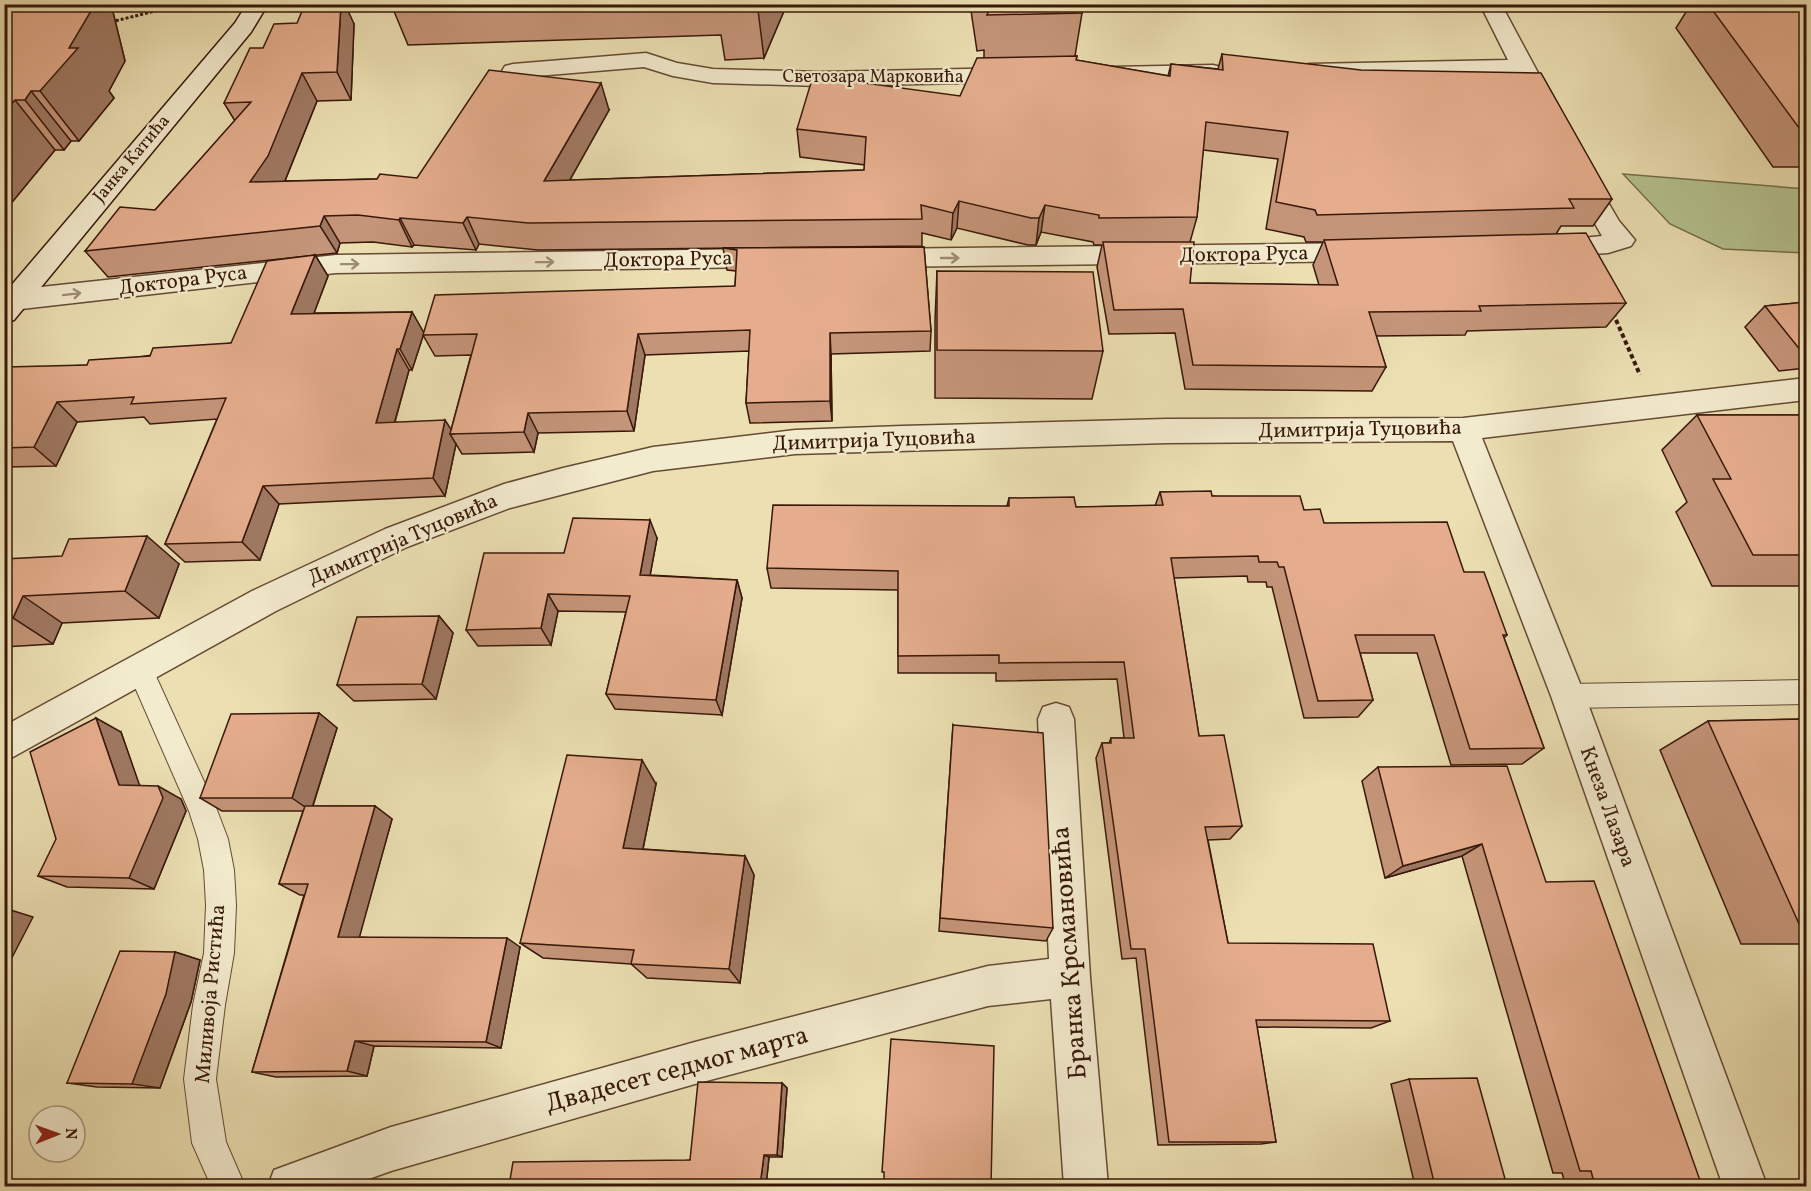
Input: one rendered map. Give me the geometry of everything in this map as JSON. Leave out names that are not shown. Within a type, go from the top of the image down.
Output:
[{"type":"street","name":"Јанка Катића","points":[[8,305],[236,35],[258,4]]},
{"type":"street","points":[[1490,4],[1557,130]]},
{"type":"street","name":"Светозара Марковића","points":[[513,71],[646,60],[673,69],[713,76],[821,79],[1034,75]]},
{"type":"street","points":[[1282,71],[1523,67]]},
{"type":"street","points":[[1094,75],[1236,72]]},
{"type":"street","points":[[1524,248],[1583,247],[1622,240],[1609,227],[1568,151]]},
{"type":"street","name":"Доктора Руса","points":[[858,258],[1384,252]]},
{"type":"street","name":"Доктора Руса","points":[[8,305],[336,264],[789,258]]},
{"type":"street","name":"Димитрија Туцовића","points":[[4,745],[264,601],[396,538],[504,497],[563,480],[653,459],[795,442],[902,438],[1167,431],[1463,429],[1806,389]]},
{"type":"street","name":"Кнеза Лазара","points":[[1463,429],[1568,696],[1745,1186]]},
{"type":"street","name":"Бранка Крсмановића","points":[[1056,719],[1070,976],[1086,1186]]},
{"type":"street","name":"Двадесет седмог марта","points":[[290,1186],[391,1149],[695,1063],[988,986],[1070,976]]},
{"type":"lane","name":"Миливоја Ристића","points":[[140,669],[203,810],[213,838],[219,870],[221,904],[219,953],[209,1005],[200,1079],[209,1143],[228,1186]]},
{"type":"lane","points":[[1568,696],[1806,692]]},
{"type":"path","points":[[100,25],[183,4]]},
{"type":"path","points":[[1611,310],[1654,405]]},
{"type":"green space","points":[[1623,174],[1806,189],[1806,253],[1723,249],[1670,224]]},
{"type":"building","points":[[4,4],[90,4],[91,11],[69,48],[78,48],[40,91],[31,91],[25,100],[15,100],[4,112]]},
{"type":"building","points":[[305,4],[341,4],[337,72],[302,73],[268,156],[250,182],[377,179],[380,174],[417,178],[489,70],[601,83],[544,181],[864,170],[866,137],[797,129],[813,76],[960,96],[977,58],[1077,56],[1076,60],[1170,76],[1171,64],[1223,70],[1222,54],[1361,70],[1541,73],[1612,199],[1569,199],[1574,208],[1317,215],[1315,210],[1276,202],[1288,132],[1206,122],[1197,217],[1099,218],[1099,215],[1045,205],[1039,218],[1031,218],[959,201],[953,213],[921,205],[922,219],[528,223],[467,217],[463,223],[400,218],[399,220],[358,215],[324,216],[320,226],[85,251],[120,207],[155,210],[251,102],[224,103],[250,48],[263,48],[274,24],[297,23]]},
{"type":"building","points":[[718,4],[760,4],[758,10],[717,11]]},
{"type":"building","points":[[992,4],[1079,4],[1082,13],[987,15]]},
{"type":"building","points":[[1708,4],[1806,4],[1806,132],[1802,132]]},
{"type":"building","points":[[1586,233],[1626,303],[1479,306],[1481,311],[1369,312],[1386,367],[1193,365],[1183,309],[1114,310],[1103,242],[1194,242],[1190,283],[1338,285],[1324,240]]},
{"type":"building","points":[[924,247],[931,331],[830,333],[830,401],[746,403],[750,330],[638,334],[627,411],[528,413],[524,432],[450,434],[477,334],[423,335],[435,295],[735,286],[737,250],[723,248]]},
{"type":"building","points":[[315,255],[291,314],[412,312],[400,349],[397,349],[376,423],[445,420],[433,478],[263,486],[242,542],[165,544],[226,398],[131,404],[134,397],[57,402],[34,447],[4,448],[4,370],[6,367],[87,365],[89,360],[150,356],[153,348],[231,343],[267,261]]},
{"type":"building","points":[[937,271],[1093,272],[1103,351],[937,350]]},
{"type":"building","points":[[1806,302],[1806,350],[1801,351],[1765,306]]},
{"type":"building","points":[[1697,415],[1806,415],[1806,555],[1753,555],[1713,479],[1731,479]]},
{"type":"building","points":[[1211,491],[1212,496],[1300,496],[1304,510],[1320,509],[1324,523],[1447,522],[1464,572],[1484,572],[1507,635],[1503,635],[1544,748],[1470,749],[1434,635],[1355,635],[1373,700],[1318,701],[1284,567],[1279,567],[1277,562],[1259,562],[1258,556],[1171,558],[1199,736],[1224,735],[1242,826],[1205,827],[1228,943],[1373,944],[1390,1021],[1256,1020],[1276,1142],[1169,1142],[1145,949],[1131,949],[1102,743],[1111,743],[1111,738],[1134,738],[1124,662],[999,663],[999,655],[898,656],[898,571],[767,568],[773,505],[1009,506],[1009,498],[1074,497],[1076,507],[1163,505],[1160,492]]},
{"type":"building","points":[[573,518],[650,520],[640,575],[737,580],[716,700],[606,694],[630,596],[548,594],[541,628],[466,630],[484,553],[564,553]]},
{"type":"building","points":[[147,536],[125,591],[23,596],[13,618],[4,619],[4,559],[62,556],[69,539]]},
{"type":"building","points":[[439,616],[422,684],[337,685],[357,617]]},
{"type":"building","points":[[319,713],[292,798],[200,798],[231,714]]},
{"type":"building","points":[[96,718],[119,785],[158,786],[163,798],[129,878],[38,876],[56,839],[30,752]]},
{"type":"building","points":[[1806,719],[1806,926],[1800,926],[1708,721]]},
{"type":"building","points":[[953,725],[1043,733],[1053,928],[940,918]]},
{"type":"building","points":[[567,755],[642,760],[623,848],[745,856],[729,969],[631,964],[634,950],[520,943]]},
{"type":"building","points":[[1507,766],[1546,882],[1594,881],[1702,1186],[1595,1186],[1591,1171],[1580,1171],[1482,844],[1403,866],[1378,767]]},
{"type":"building","points":[[305,806],[375,806],[338,937],[507,938],[486,1042],[355,1041],[347,1071],[252,1072],[308,884],[279,884]]},
{"type":"building","points":[[120,951],[175,952],[166,994],[132,1084],[67,1083]]},
{"type":"building","points":[[891,1039],[994,1046],[991,1186],[884,1186],[884,1172],[882,1172]]},
{"type":"building","points":[[1477,1078],[1507,1186],[1435,1186],[1409,1079]]},
{"type":"building","points":[[698,1082],[782,1083],[777,1155],[764,1155],[760,1186],[509,1186],[513,1162],[690,1160]]}]
